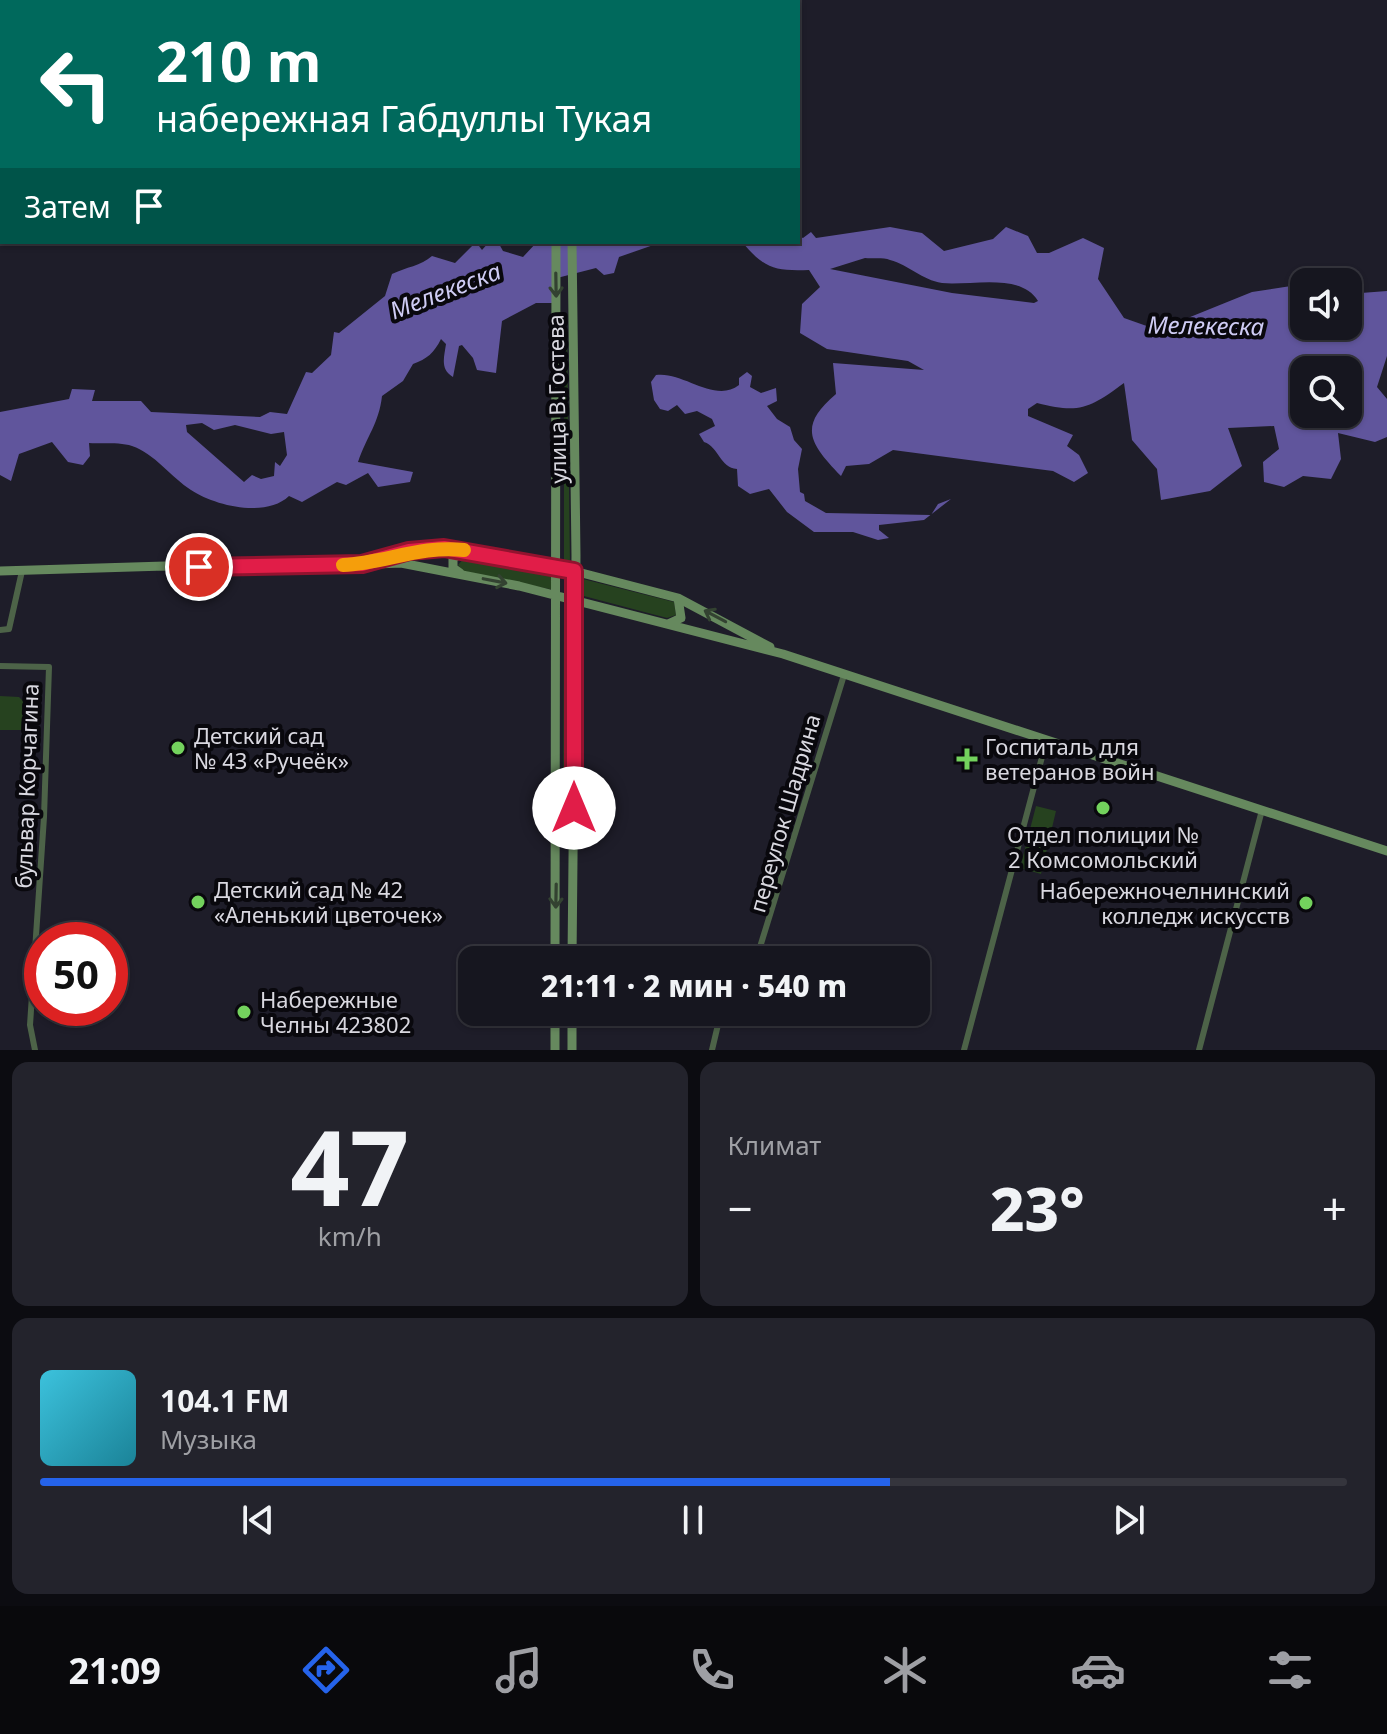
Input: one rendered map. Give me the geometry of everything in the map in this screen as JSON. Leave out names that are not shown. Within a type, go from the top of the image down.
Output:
[{"type":"main road","name":"улица В.Гостева","points":[[555,946],[556,244]]},
{"type":"main road","name":"улица В.Гостева","points":[[572,244],[576,556],[572,946]]},
{"type":"main road","points":[[362,564],[432,548],[469,550],[574,571],[678,598],[783,654]]},
{"type":"main road","points":[[462,575],[453,568],[453,558],[469,550]]},
{"type":"main road","points":[[0,571],[401,563],[462,575],[575,598],[665,625],[783,654],[1387,851]]},
{"type":"main road","points":[[665,625],[676,623],[681,618],[678,598]]},
{"type":"main road","points":[[557,852],[566,846],[573,854]]},
{"type":"main road","points":[[555,1026],[555,1050]]},
{"type":"main road","points":[[572,1026],[572,1050]]},
{"type":"street","points":[[0,630],[9,629],[22,571]]},
{"type":"street","name":"бульвар Корчагина","points":[[0,666],[49,667],[43,833],[30,1025],[35,1050]]},
{"type":"street","name":"переулок Шадрина","points":[[760,946],[844,675]]},
{"type":"street","points":[[964,1050],[1046,742]]},
{"type":"street","points":[[1199,1050],[1262,809]]},
{"type":"street","points":[[712,1050],[718,1026]]},
{"type":"green space","points":[[564,329],[567,329],[570,566],[564,564]]},
{"type":"green space","points":[[466,556],[555,572],[554,590],[463,571],[458,565]]},
{"type":"green space","points":[[579,578],[674,602],[676,615],[667,618],[580,595]]},
{"type":"green space","points":[[564,601],[570,602],[569,842],[563,842]]},
{"type":"green space","points":[[0,696],[19,697],[24,702],[22,730],[0,730]]},
{"type":"green space","points":[[1036,806],[1056,811],[1041,874],[1020,868]]},
{"type":"water","name":"Мелекеска","points":[[890,227],[922,233],[944,251],[993,239],[1006,227],[1028,236],[1037,253],[1049,253],[1083,238],[1104,248],[1098,279],[1124,318],[1158,330],[1252,292],[1290,286],[1290,340],[1362,340],[1362,293],[1387,291],[1387,356],[1377,387],[1387,399],[1387,437],[1375,442],[1338,433],[1341,459],[1331,479],[1303,476],[1284,487],[1264,482],[1263,462],[1279,449],[1274,426],[1228,428],[1242,466],[1210,491],[1161,500],[1157,469],[1132,440],[1124,383],[1084,406],[1064,408],[1037,403],[1028,409],[1028,416],[1073,435],[1067,446],[1079,455],[1088,473],[1074,482],[1053,471],[893,450],[869,464],[846,466],[841,476],[821,454],[812,435],[816,416],[836,394],[833,363],[924,370],[908,361],[827,349],[800,333],[802,304],[820,287],[809,270],[778,269],[757,258],[744,244],[800,244],[800,237],[811,232],[816,238]],"holes":[[[865,258],[890,260],[942,283],[994,282],[1020,286],[1038,301],[952,293],[830,269]]]},
{"type":"water","name":"Мелекеска","points":[[474,244],[482,250],[487,244],[499,244],[503,251],[523,257],[535,244],[656,244],[619,257],[614,273],[604,275],[596,268],[557,278],[559,303],[536,303],[502,321],[496,373],[477,370],[473,358],[462,345],[459,346],[453,377],[445,367],[446,344],[441,339],[430,355],[413,364],[403,381],[382,396],[358,462],[413,472],[410,482],[378,487],[368,473],[346,485],[337,482],[302,502],[289,496],[267,507],[240,507],[201,496],[148,454],[132,446],[89,443],[90,456],[83,465],[68,462],[52,442],[19,454],[11,481],[0,475],[0,412],[69,399],[72,389],[95,390],[92,401],[141,401],[151,412],[260,417],[270,412],[287,414],[306,372],[312,373],[331,355],[334,332],[339,333],[385,296],[392,274],[432,256],[455,263]],"holes":[[[202,423],[214,430],[235,425],[271,434],[284,432],[287,455],[280,466],[275,462],[274,476],[261,479],[252,475],[244,482],[187,432],[186,425]]]},
{"type":"water","points":[[747,372],[752,376],[750,387],[761,393],[776,388],[777,401],[767,406],[777,419],[790,427],[794,440],[802,449],[798,469],[800,492],[804,494],[805,501],[826,513],[930,515],[924,520],[879,525],[879,530],[889,538],[878,540],[853,532],[814,532],[787,512],[769,489],[750,494],[738,486],[737,469],[727,465],[699,434],[715,426],[712,419],[697,411],[685,414],[677,405],[668,411],[660,409],[654,400],[651,382],[656,375],[666,375],[720,391],[739,385],[739,378]]},
{"type":"water","points":[[951,499],[932,514],[938,504]]},
{"type":"slow traffic","points":[[343,565],[362,564],[432,548],[464,550]]},
{"type":"place","name":"Детский сад № 43 «Ручеёк»","points":[[178,748]]},
{"type":"place","name":"Госпиталь для ветеранов войн","points":[[967,759]]},
{"type":"place","name":"Отдел полиции № 2 Комсомольский","points":[[1103,808]]},
{"type":"place","name":"Детский сад № 42 «Аленький цветочек»","points":[[198,902]]},
{"type":"place","name":"Набережночелнинский колледж искусств","points":[[1306,903]]},
{"type":"place","name":"Набережные Челны 423802","points":[[244,1012]]},
{"type":"route","points":[[199,567],[278,568],[362,564],[409,551],[444,548],[574,571],[574,808]]}]
